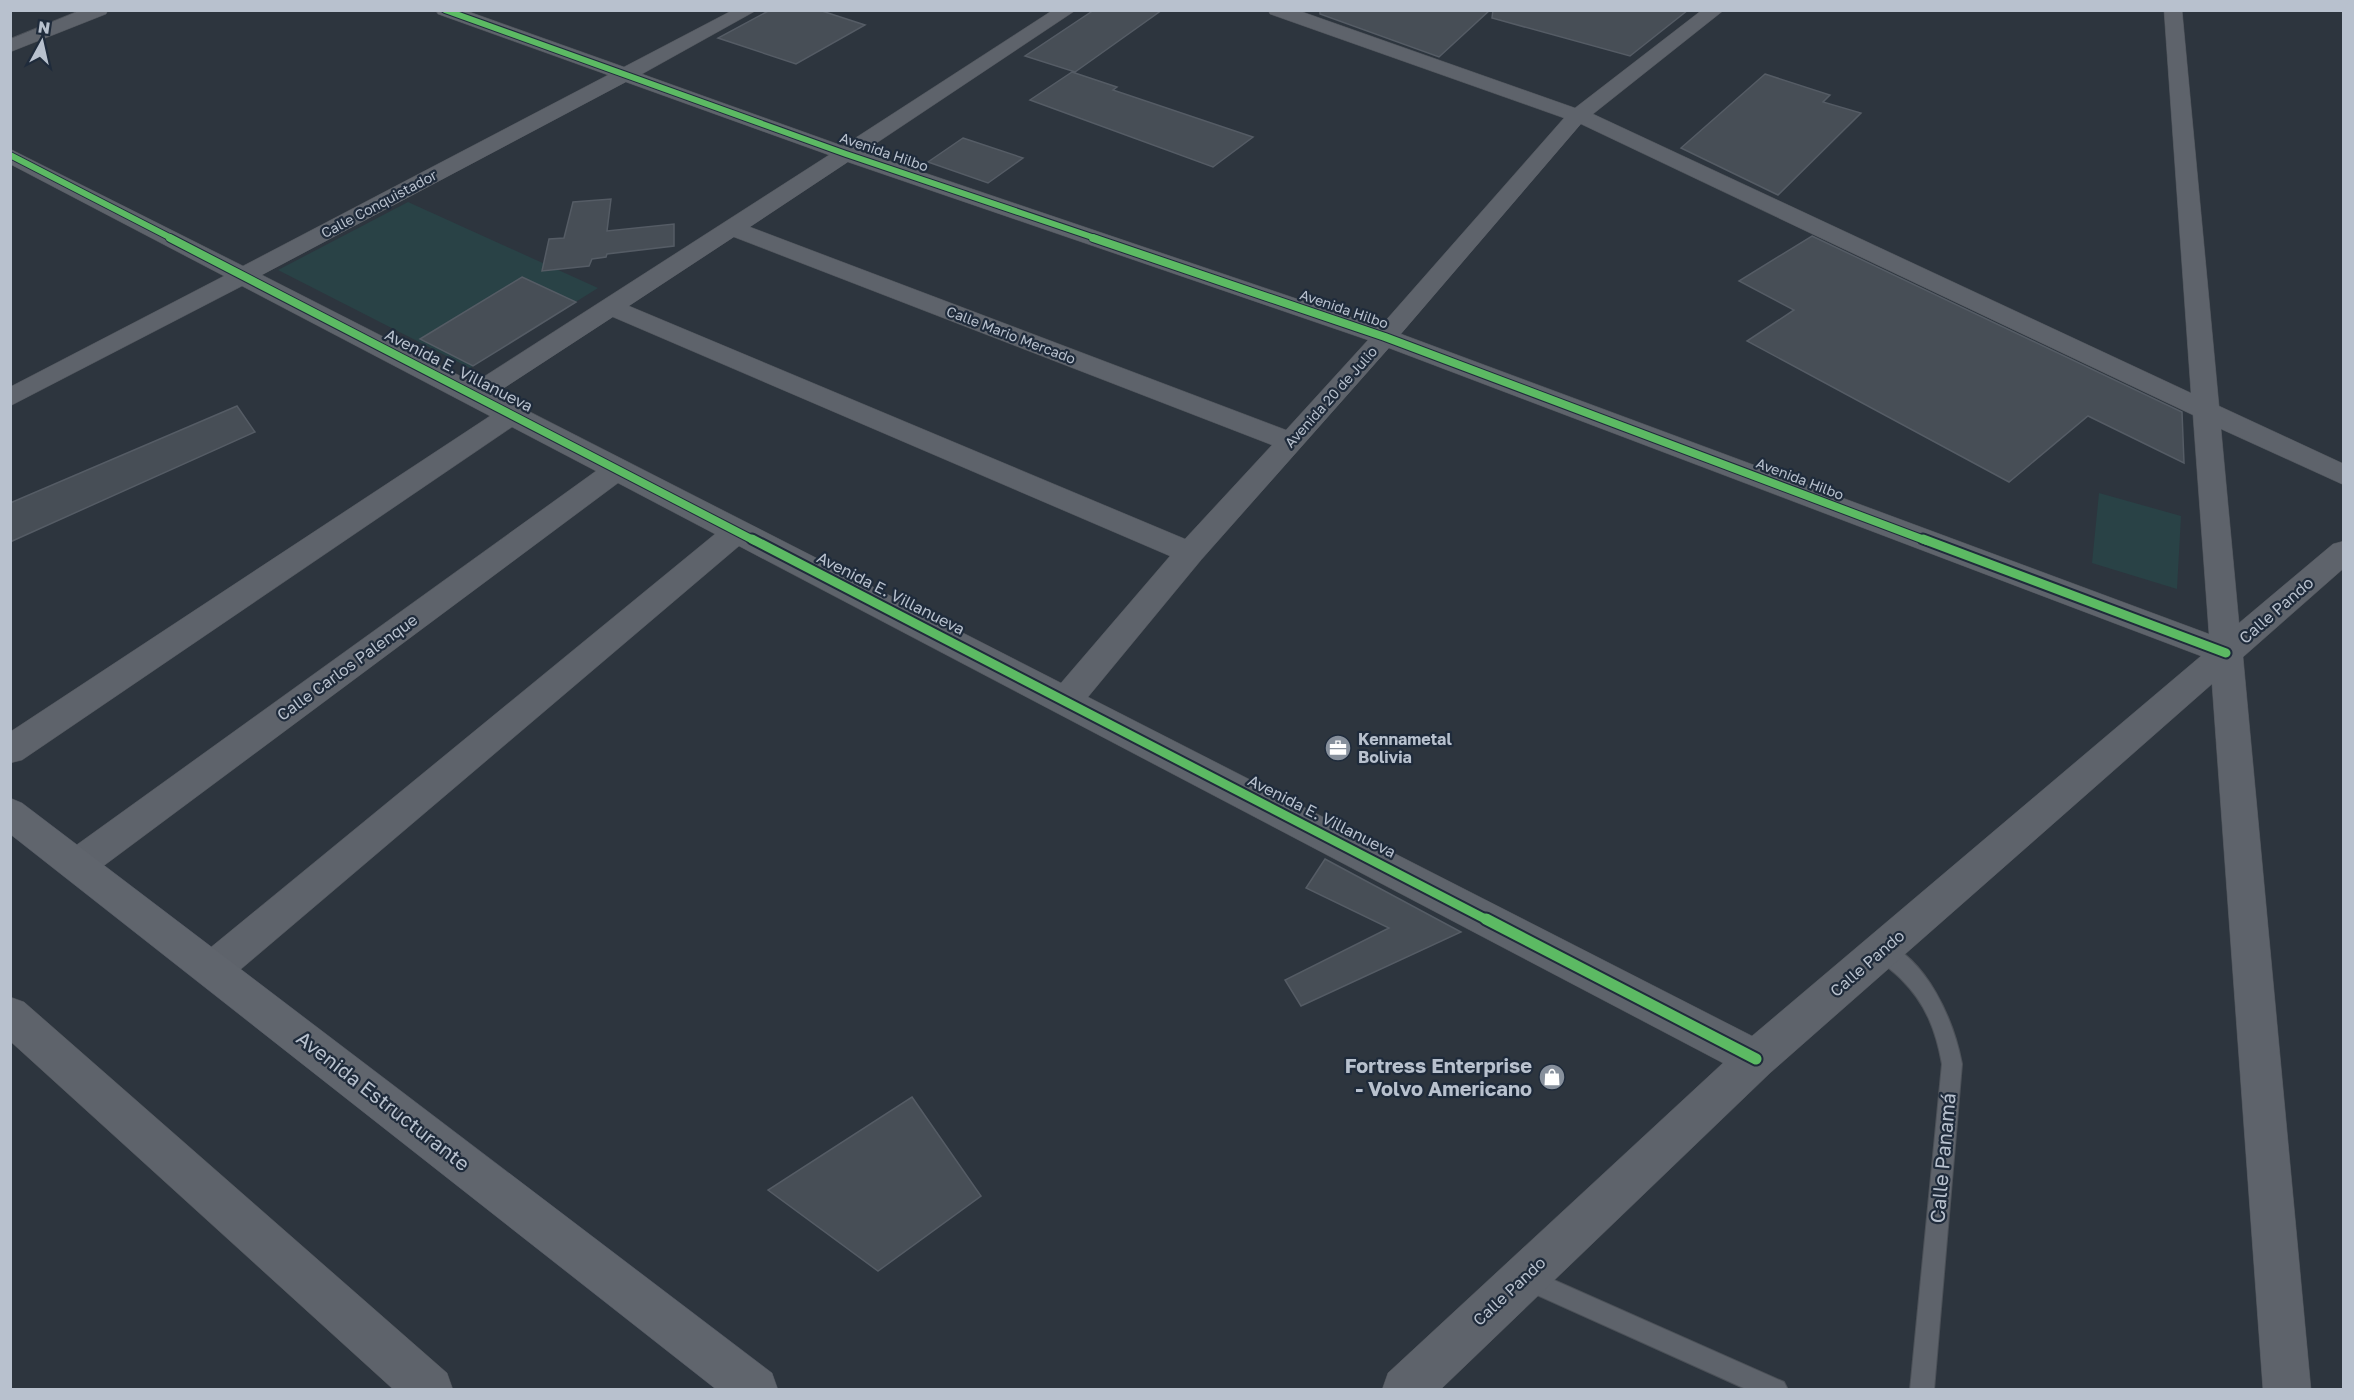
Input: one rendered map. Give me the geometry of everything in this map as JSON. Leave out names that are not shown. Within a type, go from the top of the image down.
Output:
[{"type":"main road","name":"Avenida Estructurante","points":[[10,813],[755,1389]]},
{"type":"street","points":[[10,46],[99,10]]},
{"type":"street","name":"Avenida Hilbo","points":[[446,10],[846,154],[1385,337],[2226,653]]},
{"type":"street","name":"Calle Conquistador","points":[[10,398],[747,10]]},
{"type":"street","points":[[476,395],[1067,10]]},
{"type":"street","points":[[1277,10],[1601,124],[2343,476]]},
{"type":"street","name":"Avenida 20 de Julio","points":[[1066,700],[1190,554],[1385,337],[1577,116],[1715,10]]},
{"type":"street","points":[[2173,10],[2288,1389]]},
{"type":"street","name":"Avenida E. Villanueva","points":[[10,155],[1756,1059]]},
{"type":"street","name":"Calle Mario Mercado","points":[[732,228],[1291,442]]},
{"type":"street","points":[[611,308],[1190,554]]},
{"type":"street","points":[[10,750],[512,414]]},
{"type":"street","name":"Calle Carlos Palenque","points":[[77,865],[618,469]]},
{"type":"street","points":[[213,969],[738,531]]},
{"type":"street","name":"Calle Pando","points":[[1405,1389],[1756,1059],[2343,551]]},
{"type":"street","points":[[10,1015],[430,1389]]},
{"type":"lane","name":"Calle Panamá","points":[[1882,950],[1907,970],[1941,1016],[1948,1036],[1952,1064],[1922,1389]]},
{"type":"lane","points":[[1524,1277],[1776,1389]]},
{"type":"green space","points":[[408,202],[598,288],[470,368],[278,270]]},
{"type":"green space","points":[[2099,493],[2181,516],[2177,589],[2092,563]]},
{"type":"building","points":[[770,10],[819,10],[865,25],[796,64],[718,38]]},
{"type":"building","points":[[1094,10],[1162,10],[1075,72],[1025,56]]},
{"type":"building","points":[[1320,10],[1490,10],[1439,57],[1320,14]]},
{"type":"building","points":[[1493,10],[1688,10],[1630,56],[1492,18]]},
{"type":"building","points":[[1072,72],[1117,87],[1113,90],[1253,137],[1213,167],[1030,100]]},
{"type":"building","points":[[1765,74],[1830,95],[1823,102],[1861,113],[1778,195],[1681,148]]},
{"type":"building","points":[[963,138],[1023,158],[988,183],[928,162]]},
{"type":"building","points":[[611,199],[607,231],[674,224],[674,246],[607,254],[606,257],[592,259],[589,266],[542,271],[549,239],[564,238],[573,202]]},
{"type":"building","points":[[1812,236],[2182,412],[2184,463],[2088,416],[2009,482],[1747,341],[1794,310],[1739,281]]},
{"type":"building","points":[[522,277],[576,302],[473,366],[420,339]]},
{"type":"building","points":[[237,406],[255,432],[10,542],[10,503]]},
{"type":"building","points":[[1325,859],[1461,932],[1301,1006],[1285,980],[1389,928],[1306,888]]},
{"type":"building","points":[[912,1097],[981,1196],[878,1271],[768,1190]]},
{"type":"cycle path","points":[[445,10],[846,154],[1385,337],[2226,653]]},
{"type":"cycle path","points":[[10,155],[1756,1059]]},
{"type":"place","name":"Kennametal Bolivia","points":[[1338,748]]},
{"type":"place","name":"Fortress Enterprise - Volvo Americano","points":[[1552,1077]]}]
